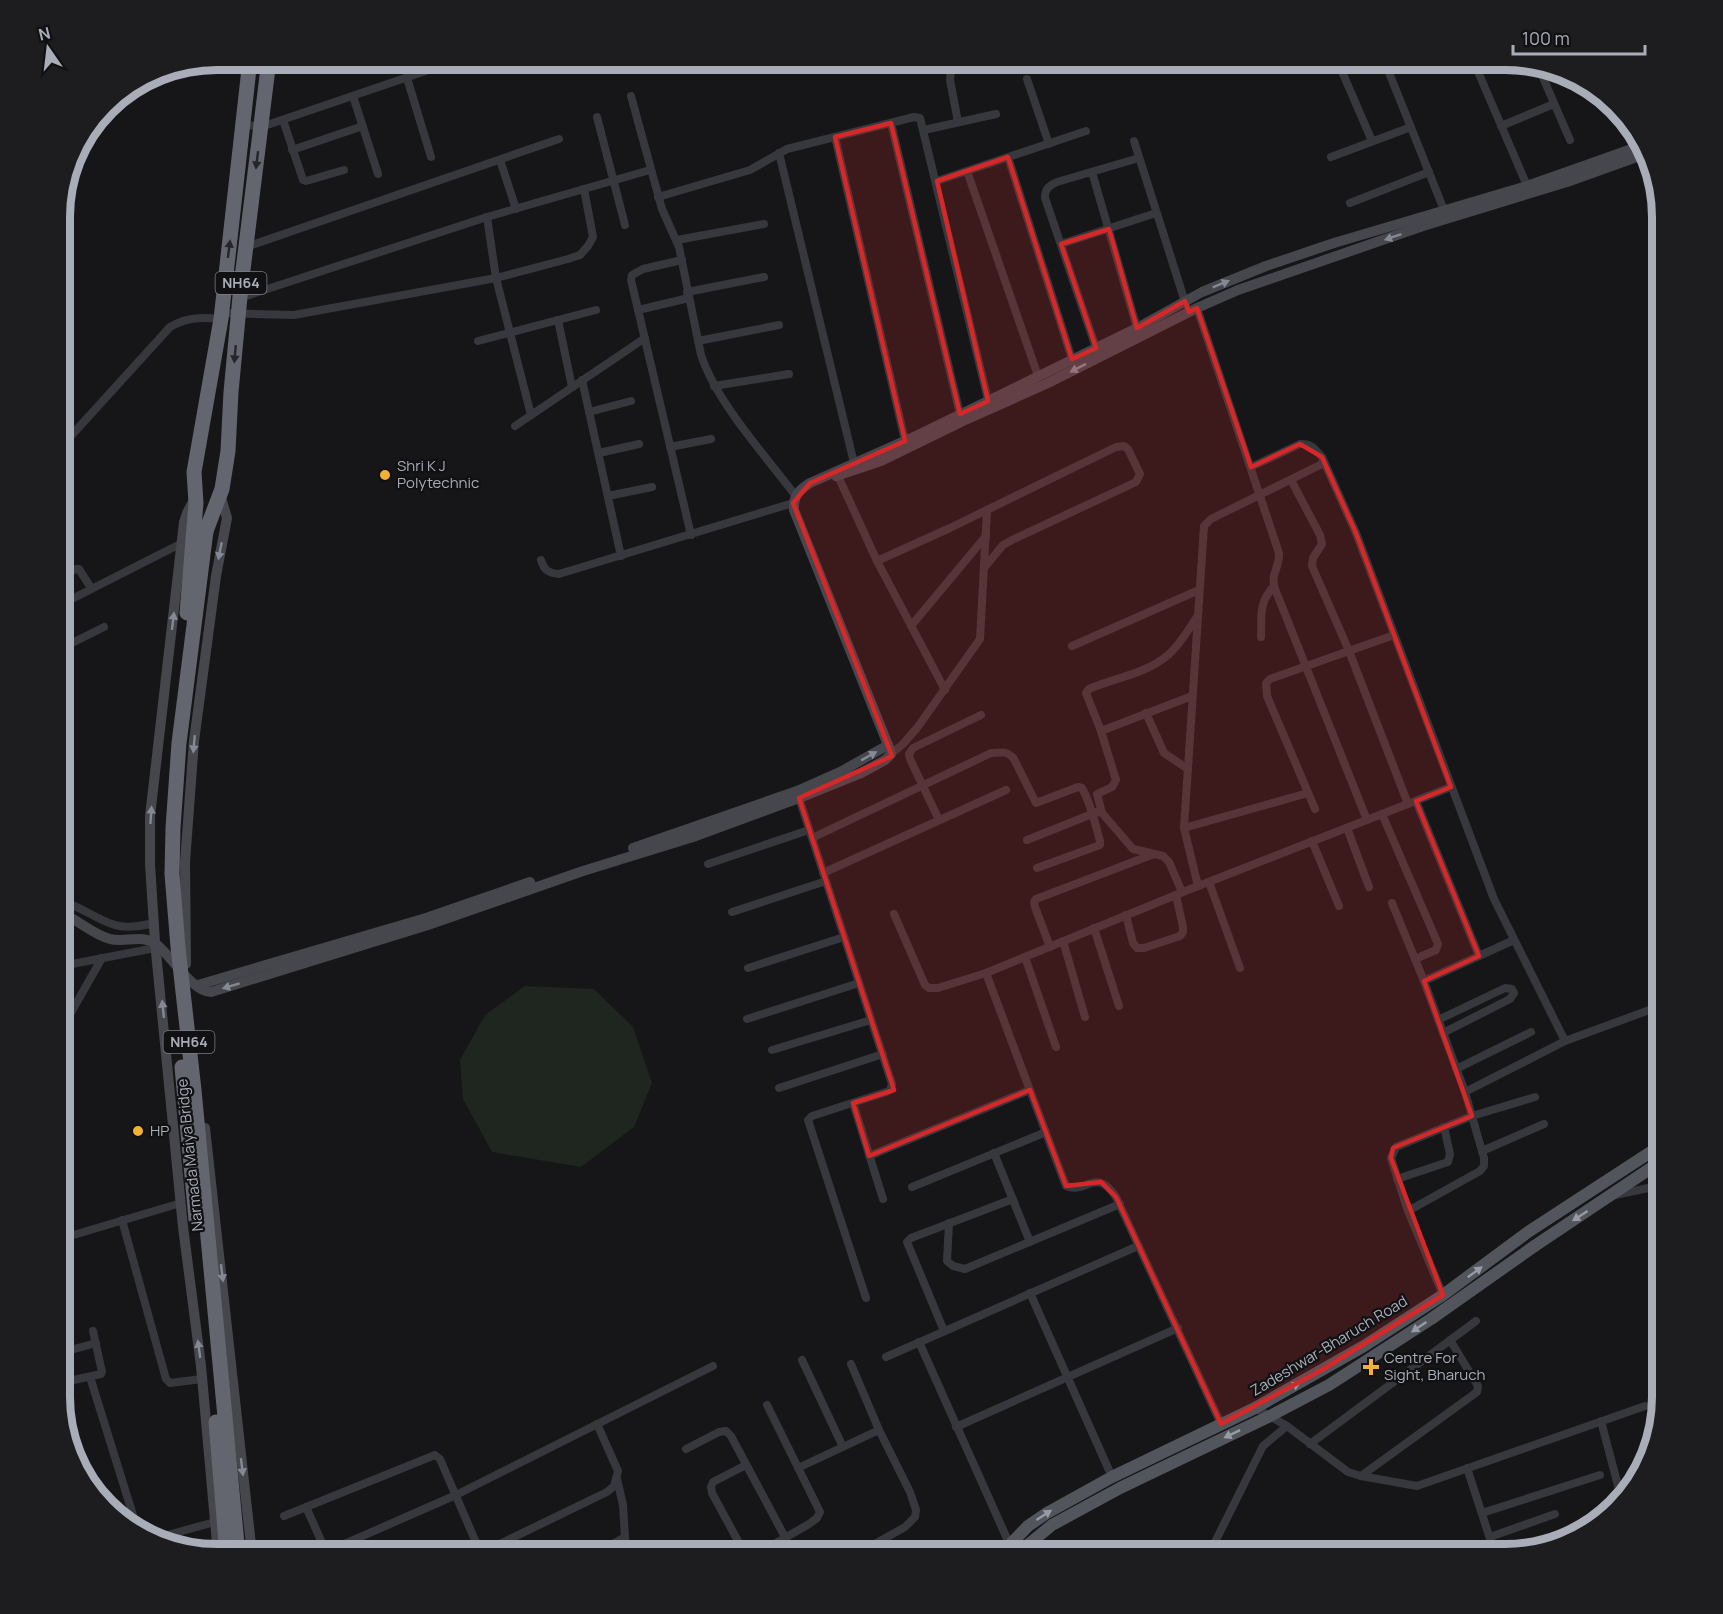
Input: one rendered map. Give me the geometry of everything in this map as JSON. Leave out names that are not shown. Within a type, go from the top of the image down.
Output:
[{"type":"highway","name":"NH64","points":[[237,1544],[194,1090],[177,947],[172,874],[179,742],[200,529],[194,472],[221,316],[249,70]]},
{"type":"highway","name":"NH64","points":[[200,529],[220,494],[228,451],[238,314],[268,70]]},
{"type":"highway","name":"Narmada Maiya Bridge","points":[[200,529],[171,736],[164,856],[169,943],[208,1315],[226,1544]]},
{"type":"main road","points":[[1529,190],[1635,149]]},
{"type":"main road","points":[[810,483],[882,461],[960,414],[1048,383],[1190,307],[1202,292],[1266,266],[1334,243],[1446,215],[1639,156]]},
{"type":"main road","points":[[890,750],[794,510],[794,499],[810,483],[854,462],[906,445],[989,405],[1038,376],[1137,328],[1190,307]]},
{"type":"main road","points":[[220,494],[226,518],[194,741],[185,862],[186,976],[226,1306],[251,1544]]},
{"type":"main road","name":"NH64","points":[[196,497],[187,513],[182,543],[150,816],[150,864],[155,945],[181,1203],[202,1380],[217,1544]]},
{"type":"main road","points":[[71,917],[101,936],[112,940],[144,939],[155,945],[206,992],[212,992],[428,925],[583,871],[693,837],[861,773],[890,750]]},
{"type":"main road","points":[[198,985],[426,918],[691,829],[796,791],[890,750]]},
{"type":"main road","name":"Zadeshwar-Bharuch Road","points":[[1018,1544],[1047,1513],[1112,1477],[1255,1408],[1364,1346],[1443,1295],[1528,1232],[1652,1151]]},
{"type":"main road","name":"Zadeshwar-Bharuch Road","points":[[1023,1544],[1062,1519],[1120,1488],[1329,1385],[1390,1347],[1652,1168]]},
{"type":"street","points":[[242,125],[261,126],[283,120],[430,70]]},
{"type":"street","points":[[951,70],[950,80],[958,122]]},
{"type":"street","points":[[1341,70],[1372,141]]},
{"type":"street","points":[[1388,70],[1446,215]]},
{"type":"street","points":[[1477,70],[1529,190]]},
{"type":"street","points":[[1542,75],[1570,140]]},
{"type":"street","points":[[407,78],[431,157]]},
{"type":"street","points":[[1027,79],[1049,144]]},
{"type":"street","points":[[353,96],[378,174]]},
{"type":"street","points":[[541,560],[544,569],[559,574],[691,535],[794,499],[706,372],[677,240],[665,218],[631,96]]},
{"type":"street","points":[[1501,126],[1554,104]]},
{"type":"street","points":[[924,130],[996,114]]},
{"type":"street","points":[[597,117],[624,225]]},
{"type":"street","points":[[658,196],[750,171],[779,153],[891,123],[917,117],[922,120],[989,405]]},
{"type":"street","points":[[283,120],[303,180],[344,170]]},
{"type":"street","points":[[891,123],[960,414]]},
{"type":"street","points":[[292,150],[363,126]]},
{"type":"street","points":[[1331,157],[1411,127]]},
{"type":"street","points":[[937,181],[1086,131]]},
{"type":"street","points":[[836,137],[906,445]]},
{"type":"street","points":[[246,247],[559,139]]},
{"type":"street","points":[[1134,141],[1156,213],[1251,467],[1279,553],[1280,562],[1272,580],[1274,586],[1367,820]]},
{"type":"street","points":[[779,153],[854,462]]},
{"type":"street","points":[[1008,158],[1072,360]]},
{"type":"street","points":[[1096,348],[1045,198],[1045,191],[1048,186],[1057,182],[1139,158]]},
{"type":"street","points":[[500,160],[516,209]]},
{"type":"street","points":[[240,298],[487,218],[650,170]]},
{"type":"street","points":[[967,171],[1038,376]]},
{"type":"street","points":[[1092,172],[1137,328]]},
{"type":"street","points":[[1350,202],[1430,172]]},
{"type":"street","points":[[71,436],[170,327],[180,321],[198,317],[238,314],[294,315],[496,278],[580,255],[592,237],[584,189]]},
{"type":"street","points":[[1061,244],[1156,213]]},
{"type":"street","points":[[487,218],[496,278],[531,415]]},
{"type":"street","points":[[677,240],[764,224]]},
{"type":"street","points":[[682,260],[643,269],[632,275],[631,280],[691,535]]},
{"type":"street","points":[[638,310],[688,295],[764,277]]},
{"type":"street","points":[[478,341],[596,310]]},
{"type":"street","points":[[558,320],[572,387]]},
{"type":"street","points":[[698,341],[779,325]]},
{"type":"street","points":[[515,426],[645,339]]},
{"type":"street","points":[[714,386],[789,374]]},
{"type":"street","points":[[582,380],[621,555]]},
{"type":"street","points":[[590,412],[632,401]]},
{"type":"street","points":[[670,447],[711,439]]},
{"type":"street","points":[[1251,467],[1300,444],[1307,443],[1314,448],[1324,463],[1356,533],[1494,899],[1565,1041]]},
{"type":"street","points":[[599,453],[639,444]]},
{"type":"street","points":[[877,561],[1116,447],[1124,446],[1128,449],[1140,474],[1136,482],[1014,539],[1004,545],[984,568]]},
{"type":"street","points":[[1198,886],[1184,828],[1204,526],[1211,519],[1324,463]]},
{"type":"street","points":[[838,476],[877,561],[945,690]]},
{"type":"street","points":[[1291,480],[1320,535],[1322,544],[1313,558],[1312,566],[1479,956]]},
{"type":"street","points":[[608,496],[652,487]]},
{"type":"street","points":[[890,750],[917,728],[980,639],[987,510]]},
{"type":"street","points":[[911,626],[986,536]]},
{"type":"street","points":[[71,599],[182,543]]},
{"type":"street","points":[[71,571],[79,569],[91,588]]},
{"type":"street","points":[[1261,637],[1262,605],[1274,586]]},
{"type":"street","points":[[1072,646],[1199,590]]},
{"type":"street","points":[[1126,915],[1133,943],[1137,948],[1144,948],[1180,936],[1183,932],[1179,894],[1169,862],[1163,856],[1133,849],[1102,813],[1096,794],[1112,787],[1116,780],[1086,693],[1089,689],[1154,664],[1167,656],[1180,642],[1198,615]]},
{"type":"street","points":[[71,644],[104,627]]},
{"type":"street","points":[[1315,809],[1266,688],[1266,683],[1270,679],[1394,635]]},
{"type":"street","points":[[1101,731],[1192,696]]},
{"type":"street","points":[[1146,713],[1164,753],[1188,769]]},
{"type":"street","points":[[939,820],[909,754],[913,748],[981,715]]},
{"type":"street","points":[[708,864],[811,834],[923,786],[991,753],[1002,752],[1010,754],[1014,759],[1035,803],[1078,787],[1084,791],[1092,813],[1100,845],[1037,868]]},
{"type":"street","points":[[894,914],[925,985],[939,988],[986,973],[1198,886],[1451,787]]},
{"type":"street","points":[[823,873],[1006,790]]},
{"type":"street","points":[[1184,828],[1308,793]]},
{"type":"street","points":[[799,798],[892,1084],[890,1090],[812,1116],[808,1120],[866,1298]]},
{"type":"street","points":[[1027,840],[1092,813],[1102,813]]},
{"type":"street","points":[[1382,814],[1438,944],[1436,950],[1415,959]]},
{"type":"street","points":[[1347,828],[1369,887]]},
{"type":"street","points":[[1312,841],[1339,906]]},
{"type":"street","points":[[1050,947],[1035,907],[1036,898],[1155,854]]},
{"type":"street","points":[[732,912],[826,881]]},
{"type":"street","points":[[1209,882],[1240,968]]},
{"type":"street","points":[[1392,903],[1465,1092],[1484,1166],[1480,1171],[1408,1211]]},
{"type":"street","points":[[71,906],[114,925],[154,923]]},
{"type":"street","points":[[1094,928],[1119,1006]]},
{"type":"street","points":[[748,968],[844,937]]},
{"type":"street","points":[[1424,981],[1514,940]]},
{"type":"street","points":[[1063,941],[1085,1017]]},
{"type":"street","points":[[71,964],[155,945]]},
{"type":"street","points":[[1025,957],[1056,1047]]},
{"type":"street","points":[[71,1012],[102,958]]},
{"type":"street","points":[[986,973],[1066,1186],[1074,1188],[1101,1182],[1112,1191],[1221,1424]]},
{"type":"street","points":[[747,1019],[859,983]]},
{"type":"street","points":[[1438,1020],[1505,988],[1512,989],[1514,993],[1510,999],[1443,1033]]},
{"type":"street","points":[[1465,1092],[1565,1041],[1652,1009]]},
{"type":"street","points":[[772,1050],[871,1020]]},
{"type":"street","points":[[1456,1069],[1531,1032]]},
{"type":"street","points":[[779,1088],[883,1054]]},
{"type":"street","points":[[869,1156],[1030,1090]]},
{"type":"street","points":[[1443,1295],[1408,1211],[1391,1158],[1396,1147],[1472,1116],[1535,1097]]},
{"type":"street","points":[[853,1103],[883,1199]]},
{"type":"street","points":[[1482,1151],[1544,1124]]},
{"type":"street","points":[[1398,1179],[1448,1161],[1450,1154],[1444,1128]]},
{"type":"street","points":[[912,1186],[1046,1132]]},
{"type":"street","points":[[994,1153],[1030,1242]]},
{"type":"street","points":[[1611,1196],[1652,1188]]},
{"type":"street","points":[[944,1331],[907,1242],[911,1238],[1012,1199]]},
{"type":"street","points":[[71,1236],[181,1203]]},
{"type":"street","points":[[949,1223],[947,1261],[953,1266],[971,1268],[1120,1204]]},
{"type":"street","points":[[122,1220],[166,1379],[170,1383],[202,1380]]},
{"type":"street","points":[[886,1357],[1138,1246]]},
{"type":"street","points":[[1030,1293],[1112,1477]]},
{"type":"street","points":[[1310,1444],[1476,1321]]},
{"type":"street","points":[[956,1427],[1178,1328]]},
{"type":"street","points":[[71,1381],[100,1374],[103,1370],[93,1331]]},
{"type":"street","points":[[1361,1476],[1477,1392],[1478,1386],[1450,1340]]},
{"type":"street","points":[[920,1342],[956,1427],[1011,1544]]},
{"type":"street","points":[[71,1350],[96,1343]]},
{"type":"street","points":[[802,1360],[843,1447]]},
{"type":"street","points":[[851,1364],[879,1430],[914,1502],[915,1517],[905,1527],[875,1544]]},
{"type":"street","points":[[346,1544],[456,1495],[713,1366]]},
{"type":"street","points":[[90,1377],[134,1517]]},
{"type":"street","points":[[767,1405],[820,1512],[817,1518],[776,1544]]},
{"type":"street","points":[[1255,1408],[1287,1426],[1348,1472],[1417,1486],[1645,1406]]},
{"type":"street","points":[[1601,1421],[1619,1489]]},
{"type":"street","points":[[500,1544],[607,1492],[614,1486],[618,1471],[597,1424]]},
{"type":"street","points":[[1214,1544],[1263,1446],[1287,1426]]},
{"type":"street","points":[[798,1468],[879,1430]]},
{"type":"street","points":[[686,1449],[726,1431],[731,1436],[786,1539]]},
{"type":"street","points":[[284,1516],[435,1455],[440,1458],[476,1544]]},
{"type":"street","points":[[740,1544],[711,1487],[713,1482],[746,1465]]},
{"type":"street","points":[[1467,1468],[1492,1544]]},
{"type":"street","points":[[1482,1513],[1600,1475]]},
{"type":"street","points":[[617,1479],[623,1505],[625,1544]]},
{"type":"street","points":[[306,1506],[322,1544]]},
{"type":"street","points":[[1490,1537],[1556,1514]]},
{"type":"street","points":[[169,1535],[215,1522]]},
{"type":"street","points":[[614,1544],[625,1538]]},
{"type":"highlighted area","points":[[891,123],[960,414],[988,401],[937,181],[1008,157],[1072,359],[1096,348],[1061,244],[1109,229],[1137,328],[1185,301],[1189,312],[1197,308],[1251,467],[1300,444],[1322,457],[1356,533],[1451,787],[1416,801],[1479,956],[1424,981],[1472,1116],[1393,1148],[1391,1158],[1443,1295],[1322,1370],[1221,1424],[1116,1197],[1101,1182],[1066,1186],[1030,1090],[869,1156],[853,1103],[894,1090],[799,798],[892,756],[793,503],[810,483],[905,441],[835,137]]},
{"type":"shaded area","points":[[525,986],[594,989],[633,1027],[652,1083],[634,1127],[581,1167],[492,1152],[463,1099],[460,1060],[485,1015]]},
{"type":"place","name":"Shri K J Polytechnic","points":[[385,475]]},
{"type":"place","name":"HP","points":[[138,1131]]},
{"type":"place","name":"Centre For Sight, Bharuch","points":[[1371,1367]]}]
